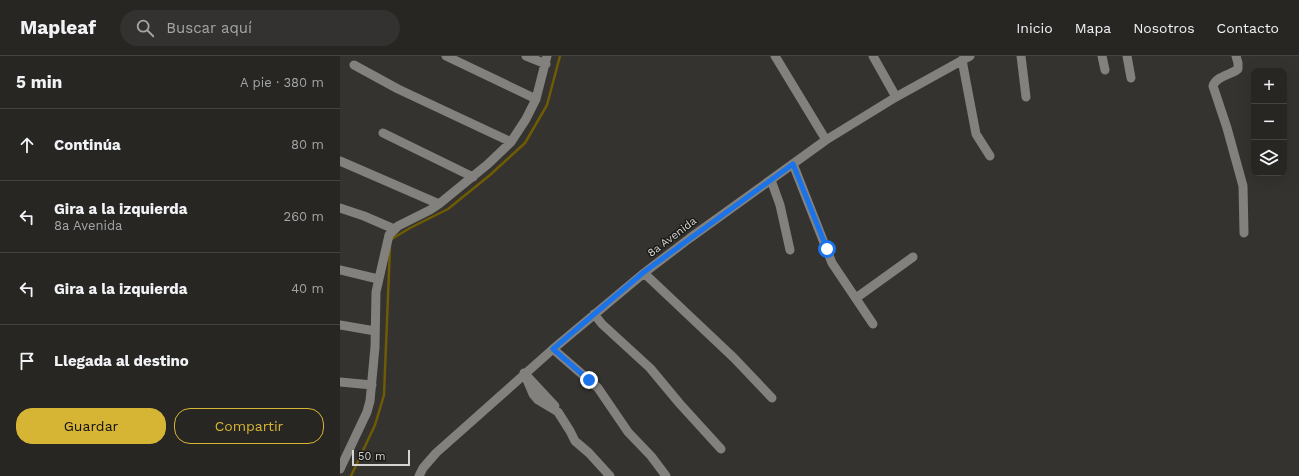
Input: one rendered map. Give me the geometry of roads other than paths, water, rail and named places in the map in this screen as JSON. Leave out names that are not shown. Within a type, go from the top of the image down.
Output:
[{"type":"street","points":[[446,56],[536,99]]},
{"type":"street","points":[[340,469],[367,412],[370,401],[375,352],[376,292],[388,238],[394,230],[439,204],[473,177],[511,142],[526,119],[536,99],[546,60],[526,56]]},
{"type":"street","points":[[775,56],[826,140]]},
{"type":"street","points":[[873,56],[896,97]]},
{"type":"street","points":[[1021,56],[1026,97]]},
{"type":"street","points":[[1102,56],[1105,70]]},
{"type":"street","points":[[1127,56],[1131,78]]},
{"type":"street","points":[[1236,56],[1238,69],[1234,73],[1217,80],[1213,86],[1227,128],[1243,186],[1244,233]]},
{"type":"street","points":[[966,58],[976,134],[990,156]]},
{"type":"street","name":"8a Avenida","points":[[419,476],[423,468],[436,453],[524,373],[644,272],[826,140],[896,97],[966,58]]},
{"type":"street","points":[[354,65],[403,91],[511,142]]},
{"type":"street","points":[[383,133],[473,177]]},
{"type":"street","points":[[340,161],[439,204]]},
{"type":"street","points":[[793,164],[832,263],[873,324]]},
{"type":"street","points":[[771,180],[780,205],[790,250]]},
{"type":"street","points":[[340,208],[364,216],[394,230]]},
{"type":"street","points":[[856,298],[913,257]]},
{"type":"street","points":[[340,270],[378,279]]},
{"type":"street","points":[[644,272],[734,358],[772,398]]},
{"type":"street","points":[[594,314],[602,324],[650,368],[721,449]]},
{"type":"street","points":[[340,325],[375,331]]},
{"type":"street","points":[[553,349],[598,388],[628,432],[651,456],[666,476]]},
{"type":"street","points":[[524,373],[568,420],[570,431],[575,441],[590,453],[610,476]]},
{"type":"street","points":[[340,382],[372,385]]},
{"type":"waterway","points":[[390,240],[448,209],[490,175],[525,143],[547,105],[560,56]]},
{"type":"waterway","points":[[351,476],[375,425],[384,395],[390,247]]}]
